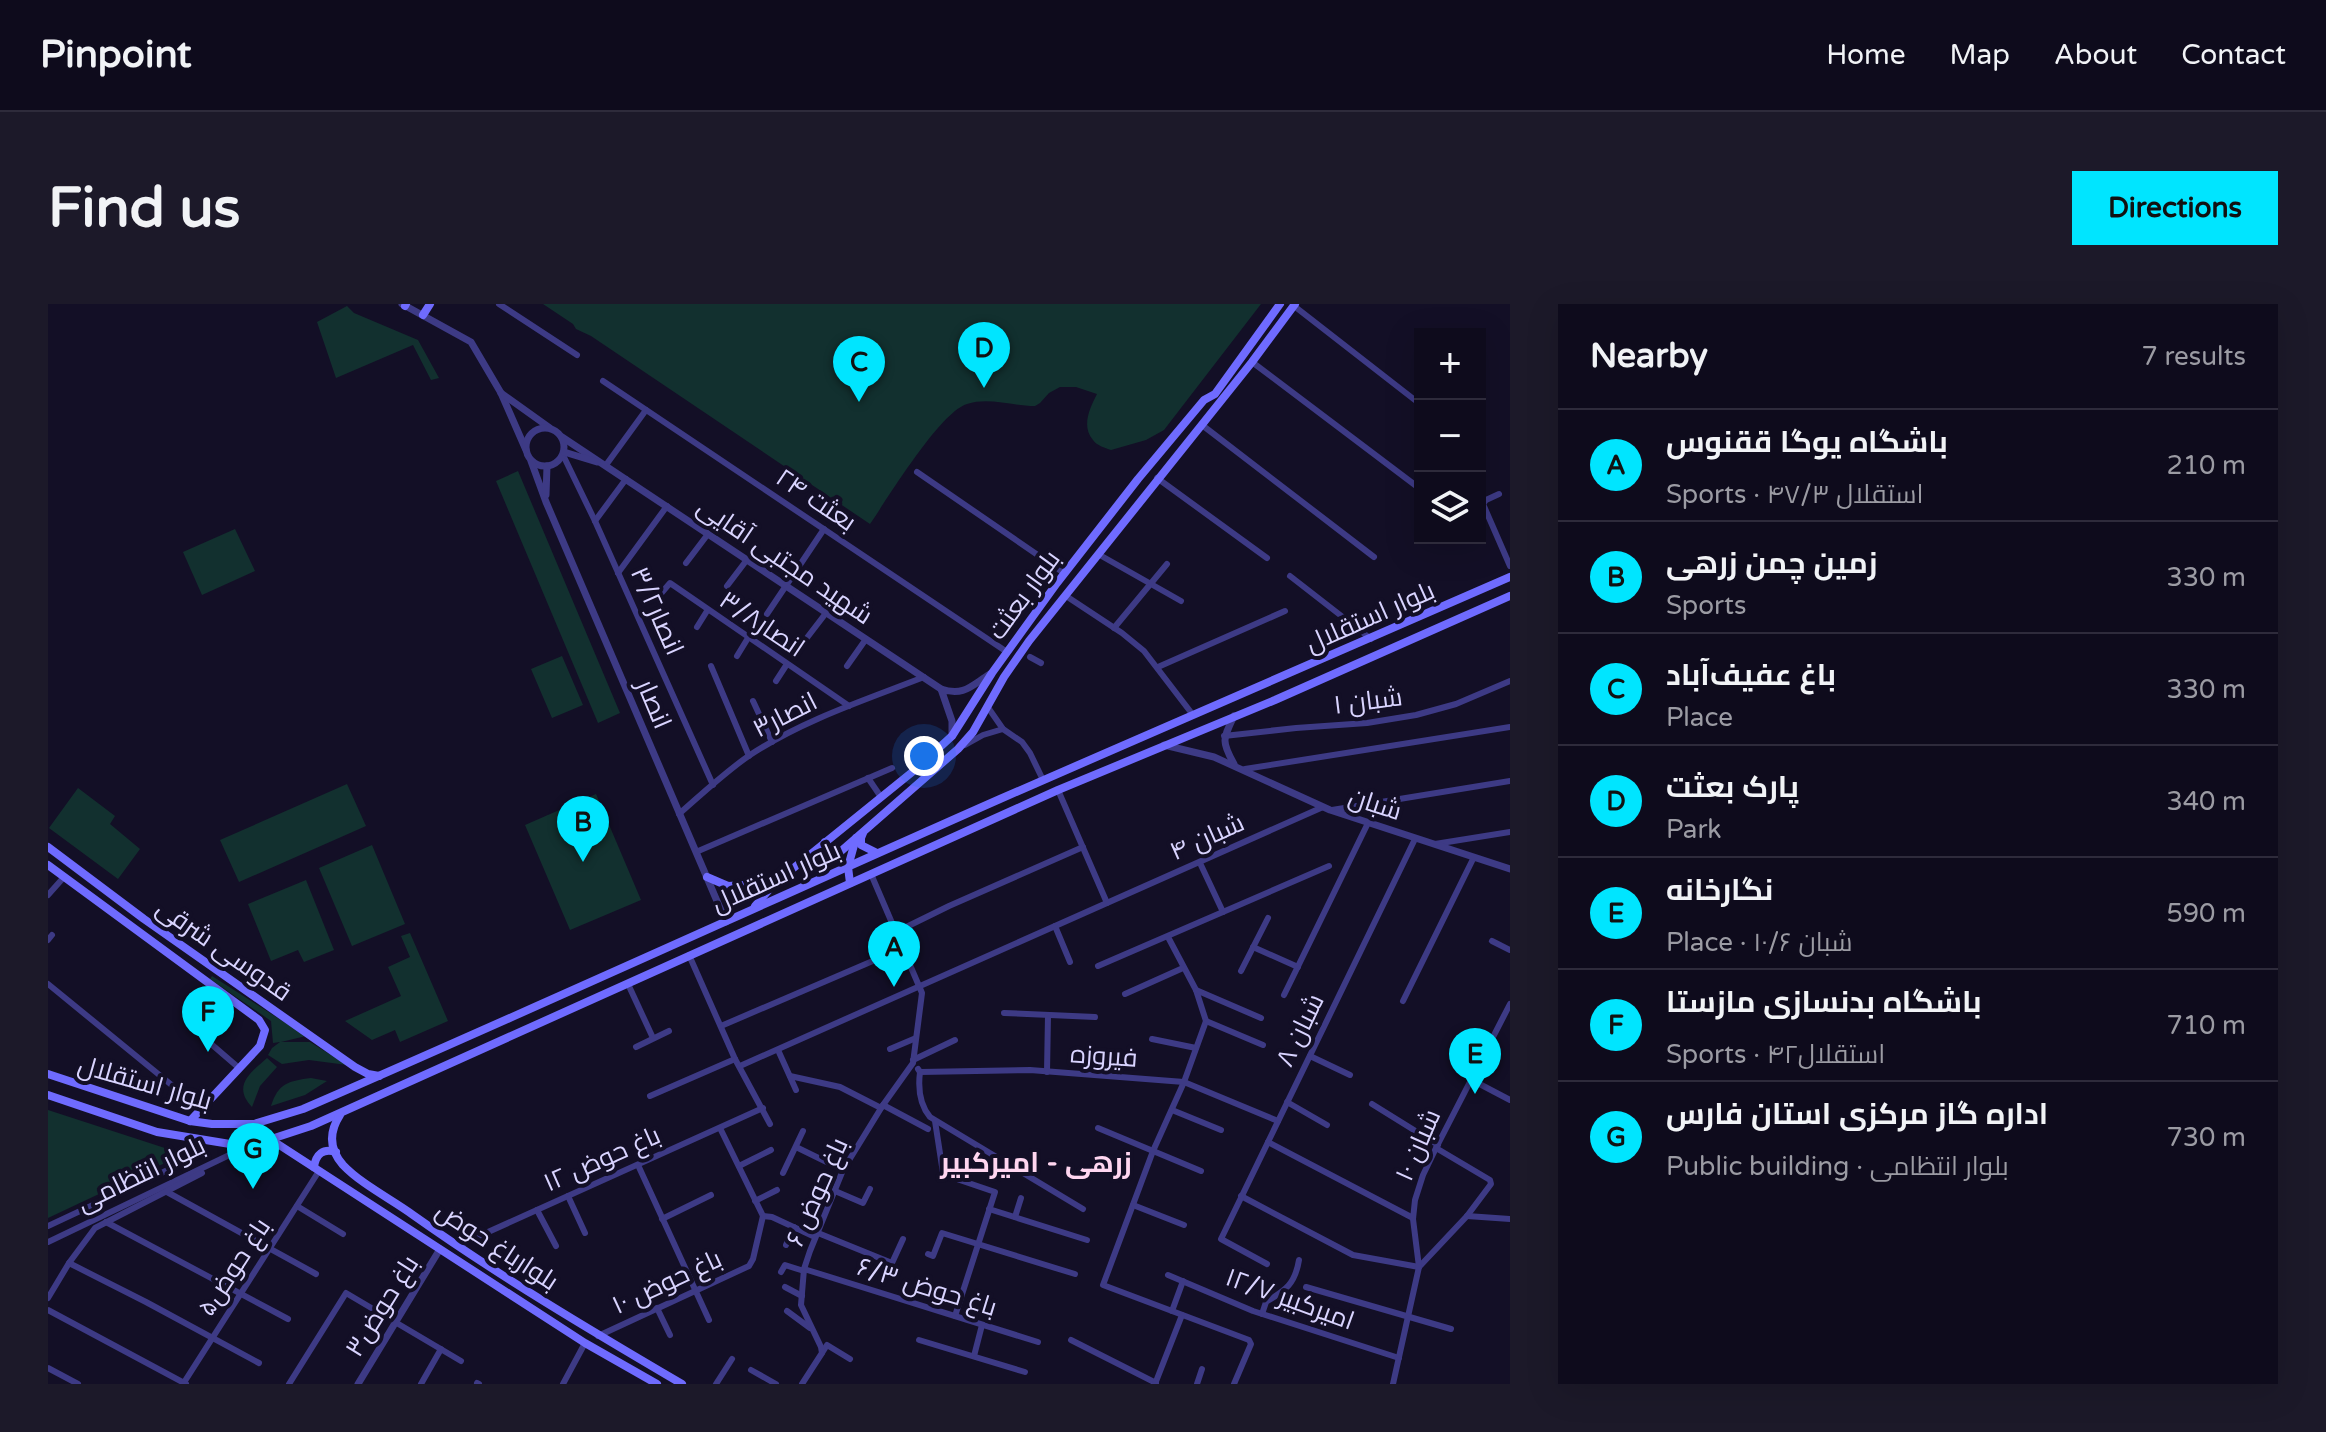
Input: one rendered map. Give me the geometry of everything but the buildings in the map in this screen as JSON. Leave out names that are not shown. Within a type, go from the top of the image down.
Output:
[{"type":"main road","points":[[423,315],[430,304]]},
{"type":"main road","name":"بلوار بعثت","points":[[752,909],[775,883],[952,736],[992,673],[1064,573],[1204,400],[1215,394],[1280,304]]},
{"type":"main road","name":"بلوار بعثت","points":[[825,842],[830,853],[840,852],[958,749],[973,732],[1018,657],[1295,305]]},
{"type":"main road","name":"بلوار استقلال","points":[[48,1074],[190,1121],[254,1124],[303,1109],[1043,780],[1510,577]]},
{"type":"main road","name":"بلوار استقلال","points":[[48,1095],[157,1132],[253,1145],[341,1113],[1058,790],[1340,672],[1510,596]]},
{"type":"main road","points":[[1334,654],[1340,672]]},
{"type":"main road","points":[[1107,753],[1113,767]]},
{"type":"main road","points":[[866,828],[861,845],[878,853]]},
{"type":"main road","points":[[850,883],[848,867],[856,838]]},
{"type":"main road","name":"قدوسی شرقی","points":[[48,847],[144,919],[361,1071],[381,1076]]},
{"type":"main road","name":"قدوسی شرقی","points":[[48,865],[259,1020],[265,1030],[260,1046],[190,1121]]},
{"type":"main road","points":[[707,877],[728,886],[775,883]]},
{"type":"main road","points":[[204,981],[216,968]]},
{"type":"main road","points":[[596,981],[602,995]]},
{"type":"main road","points":[[336,1152],[331,1144],[332,1128],[341,1113]]},
{"type":"main road","name":"بلوارباغ حوض","points":[[270,1139],[585,1343],[657,1384]]},
{"type":"main road","points":[[317,1169],[315,1158],[321,1152],[336,1152]]},
{"type":"main road","name":"بلوارباغ حوض","points":[[336,1152],[342,1164],[457,1246],[598,1336],[682,1384]]},
{"type":"main road","points":[[373,1205],[382,1193]]},
{"type":"main road","points":[[642,1375],[647,1364]]},
{"type":"street","points":[[499,304],[577,355]]},
{"type":"street","points":[[405,305],[471,342],[501,393],[531,461],[547,466],[558,461],[564,453],[562,437],[501,393]]},
{"type":"street","points":[[1295,305],[1415,400]]},
{"type":"street","points":[[1252,362],[1414,484]]},
{"type":"street","name":"بعثت ۲۴","points":[[603,381],[1007,652]]},
{"type":"street","points":[[606,465],[646,410]]},
{"type":"street","points":[[1202,425],[1374,557]]},
{"type":"street","points":[[526,450],[526,443],[533,432],[552,429]]},
{"type":"street","name":"شهید مجتبی آقایی","points":[[562,437],[941,689]]},
{"type":"street","name":"شهید مجتبی آقایی","points":[[564,453],[606,465]]},
{"type":"street","name":"انصار۳/۲","points":[[564,453],[713,785]]},
{"type":"street","name":"انصار","points":[[531,461],[726,922]]},
{"type":"street","name":"انصار","points":[[546,502],[547,466]]},
{"type":"street","points":[[917,472],[1064,573]]},
{"type":"street","points":[[1157,478],[1267,558]]},
{"type":"street","points":[[595,521],[626,479]]},
{"type":"street","points":[[1486,500],[1499,494]]},
{"type":"street","points":[[618,573],[667,506]]},
{"type":"street","points":[[1486,516],[1510,566]]},
{"type":"street","points":[[767,614],[824,529]]},
{"type":"street","points":[[686,563],[708,534]]},
{"type":"street","points":[[1098,554],[1181,601]]},
{"type":"street","points":[[727,586],[746,561]]},
{"type":"street","points":[[1114,628],[1167,564]]},
{"type":"street","points":[[1290,576],[1371,639]]},
{"type":"street","name":"انصار۳/۸","points":[[658,597],[670,583],[849,706]]},
{"type":"street","points":[[1066,596],[1144,651],[1193,715]]},
{"type":"street","points":[[697,627],[707,611]]},
{"type":"street","points":[[1158,667],[1285,611]]},
{"type":"street","points":[[806,639],[826,613]]},
{"type":"street","points":[[737,656],[748,638]]},
{"type":"street","points":[[847,666],[866,639]]},
{"type":"street","points":[[1030,657],[1041,663]]},
{"type":"street","points":[[776,681],[787,664]]},
{"type":"street","points":[[711,666],[749,756]]},
{"type":"street","points":[[941,689],[960,693],[992,673]]},
{"type":"street","name":"انصار۳","points":[[679,814],[749,756],[788,733],[924,677]]},
{"type":"street","name":"۱ شبان","points":[[1224,736],[1367,723],[1416,715],[1456,704],[1510,681]]},
{"type":"street","points":[[941,689],[952,721],[952,736]]},
{"type":"street","points":[[753,701],[772,742]]},
{"type":"street","points":[[987,706],[1003,729],[1022,742],[1043,780]]},
{"type":"street","points":[[1234,716],[1224,736],[1224,744],[1234,764]]},
{"type":"street","points":[[1245,769],[1510,727]]},
{"type":"street","points":[[958,749],[983,735],[1003,729]]},
{"type":"street","name":"شبان","points":[[1164,745],[1234,764],[1326,809],[1510,869]]},
{"type":"street","points":[[696,852],[892,768]]},
{"type":"street","points":[[868,778],[881,797]]},
{"type":"street","name":"۴ شبان","points":[[740,1066],[1326,809],[1510,781]]},
{"type":"street","points":[[1058,790],[1107,903]]},
{"type":"street","points":[[1284,995],[1368,823]]},
{"type":"street","points":[[1433,845],[1510,832]]},
{"type":"street","name":"۸ شبان","points":[[1267,1264],[1221,1239],[1415,839]]},
{"type":"street","points":[[896,932],[1083,847]]},
{"type":"street","points":[[1403,1001],[1473,859]]},
{"type":"street","points":[[1200,863],[1223,912]]},
{"type":"street","points":[[1098,966],[1329,866]]},
{"type":"street","points":[[871,874],[922,993],[913,1062],[920,1072],[918,1088],[924,1111],[935,1121],[1083,1209]]},
{"type":"street","points":[[48,895],[64,877]]},
{"type":"street","points":[[1241,971],[1268,918]]},
{"type":"street","points":[[1055,926],[1070,962]]},
{"type":"street","points":[[1168,937],[1196,990],[1206,1021],[1103,1285],[1250,1342],[1234,1384]]},
{"type":"street","points":[[1492,941],[1510,950]]},
{"type":"street","points":[[1253,947],[1298,967]]},
{"type":"street","points":[[721,1026],[903,948]]},
{"type":"street","points":[[689,955],[735,1059],[770,1124]]},
{"type":"street","points":[[1125,994],[1183,968]]},
{"type":"street","points":[[48,984],[201,1109]]},
{"type":"street","points":[[628,984],[653,1038]]},
{"type":"street","points":[[1196,990],[1261,1018]]},
{"type":"street","name":"۱۰ شبان","points":[[1419,1267],[1413,1219],[1423,1175],[1510,1004]]},
{"type":"street","points":[[1004,1013],[1095,1017]]},
{"type":"street","points":[[1047,1072],[1048,1015]]},
{"type":"street","points":[[1502,1020],[1510,1024]]},
{"type":"street","points":[[1206,1021],[1263,1045]]},
{"type":"street","points":[[636,1047],[669,1031]]},
{"type":"street","points":[[203,1037],[239,1068]]},
{"type":"street","points":[[890,1049],[916,1038]]},
{"type":"street","points":[[1152,1039],[1196,1048]]},
{"type":"street","points":[[913,1062],[955,1040]]},
{"type":"street","points":[[778,1050],[796,1090]]},
{"type":"street","points":[[1310,1056],[1350,1075]]},
{"type":"street","points":[[650,1096],[735,1059]]},
{"type":"street","name":"۶ باغ حوض","points":[[822,1353],[801,1305],[804,1270],[843,1170],[913,1062]]},
{"type":"street","name":"فیروزه","points":[[920,1072],[1047,1072],[1184,1082],[1278,1121]]},
{"type":"street","points":[[790,1076],[840,1087],[928,1129]]},
{"type":"street","points":[[1470,1079],[1510,1100]]},
{"type":"street","points":[[1287,1102],[1327,1125]]},
{"type":"street","points":[[1372,1104],[1490,1180],[1491,1184],[1467,1216],[1419,1267],[1393,1384]]},
{"type":"street","name":"۱۲ باغ حوض","points":[[457,1246],[763,1108]]},
{"type":"street","points":[[1172,1110],[1221,1130]]},
{"type":"street","points":[[935,1121],[946,1175],[995,1192],[955,1316]]},
{"type":"street","points":[[720,1128],[763,1216],[892,1263],[903,1239]]},
{"type":"street","points":[[1098,1128],[1201,1171]]},
{"type":"street","points":[[783,1173],[803,1131]]},
{"type":"street","name":"بلوار انتظامی","points":[[48,1226],[172,1168],[183,1159],[196,1139]]},
{"type":"street","points":[[1268,1142],[1413,1219]]},
{"type":"street","name":"بلوار انتظامی","points":[[48,1242],[253,1145]]},
{"type":"street","points":[[796,1147],[843,1170]]},
{"type":"street","points":[[739,1166],[771,1150]]},
{"type":"street","points":[[638,1165],[709,1320]]},
{"type":"street","name":"باغ حوض۵","points":[[184,1384],[297,1206],[317,1169]]},
{"type":"street","points":[[48,1298],[91,1231],[202,1173]]},
{"type":"street","points":[[835,1191],[863,1203],[870,1189]]},
{"type":"street","points":[[755,1201],[777,1190]]},
{"type":"street","points":[[122,1192],[128,1203]]},
{"type":"street","points":[[167,1192],[316,1274]]},
{"type":"street","points":[[662,1219],[711,1195]]},
{"type":"street","points":[[568,1196],[585,1233]]},
{"type":"street","points":[[1241,1196],[1353,1255],[1419,1267]]},
{"type":"street","points":[[1015,1217],[1021,1198]]},
{"type":"street","points":[[1133,1205],[1184,1225]]},
{"type":"street","points":[[297,1206],[343,1234]]},
{"type":"street","points":[[989,1209],[1087,1240]]},
{"type":"street","points":[[537,1210],[556,1246]]},
{"type":"street","name":"۱۰ باغ حوض","points":[[598,1336],[749,1266],[763,1216]]},
{"type":"street","points":[[1467,1216],[1510,1218]]},
{"type":"street","points":[[106,1222],[288,1319]]},
{"type":"street","points":[[786,1245],[794,1227]]},
{"type":"street","points":[[928,1254],[933,1256],[942,1233],[1075,1274]]},
{"type":"street","name":"باغ حوض۳","points":[[358,1384],[440,1249]]},
{"type":"street","points":[[1262,1314],[1266,1302],[1291,1284],[1299,1260]]},
{"type":"street","points":[[69,1263],[259,1363]]},
{"type":"street","name":"۶/۳ باغ حوض","points":[[781,1272],[785,1265],[804,1270],[1038,1342]]},
{"type":"street","name":"۱۲/۷ امیرکبیر","points":[[1168,1275],[1262,1314],[1399,1358]]},
{"type":"street","points":[[1172,1311],[1183,1281]]},
{"type":"street","points":[[785,1287],[802,1296]]},
{"type":"street","points":[[1306,1287],[1451,1329]]},
{"type":"street","points":[[289,1384],[346,1293],[461,1361]]},
{"type":"street","points":[[657,1308],[670,1335]]},
{"type":"street","points":[[48,1310],[184,1384]]},
{"type":"street","points":[[787,1311],[813,1330]]},
{"type":"street","points":[[1071,1340],[1156,1384],[1182,1315]]},
{"type":"street","points":[[974,1356],[982,1325]]},
{"type":"street","points":[[919,1340],[1025,1372]]},
{"type":"street","points":[[563,1384],[585,1343]]},
{"type":"street","points":[[802,1384],[827,1345],[850,1359]]},
{"type":"street","points":[[421,1384],[441,1349]]},
{"type":"street","points":[[716,1384],[732,1359]]},
{"type":"street","points":[[48,1368],[78,1384]]},
{"type":"street","points":[[1197,1384],[1202,1369]]},
{"type":"street","points":[[751,1370],[776,1384]]},
{"type":"green space","points":[[543,304],[1261,304],[1164,430],[1146,440],[1111,450],[1101,446],[1089,435],[1088,429],[1088,417],[1097,394],[1076,387],[1060,387],[1035,406],[992,402],[967,404],[956,410],[929,439],[870,524]]},
{"type":"green space","points":[[347,306],[354,313],[418,340],[439,378],[431,380],[413,345],[336,378],[317,322]]},
{"type":"green space","points":[[518,471],[620,713],[598,723],[496,481]]},
{"type":"green space","points":[[235,529],[255,571],[202,595],[183,552]]},
{"type":"green space","points":[[562,656],[583,705],[552,718],[531,669]]},
{"type":"green space","points":[[347,784],[366,826],[239,882],[220,840]]},
{"type":"green space","points":[[78,788],[115,816],[110,824],[140,849],[118,879],[49,828]]},
{"type":"green space","points":[[596,794],[641,900],[570,930],[525,825]]},
{"type":"green space","points":[[372,845],[405,924],[352,946],[319,868]]},
{"type":"green space","points":[[306,880],[334,950],[304,962],[298,950],[271,961],[248,904]]},
{"type":"green space","points":[[410,933],[448,1021],[400,1042],[395,1030],[372,1040],[345,1021],[401,996],[388,967],[410,957],[401,936]]},
{"type":"green space","points":[[212,976],[306,1036],[281,1042],[310,1042],[347,1065],[309,1060],[282,1064],[268,1055],[280,1042],[273,1043],[271,1021],[210,979]]},
{"type":"green space","points":[[267,1058],[277,1067],[260,1086],[252,1107],[243,1086]]},
{"type":"green space","points":[[311,1078],[327,1081],[305,1095],[271,1106],[277,1092],[285,1084]]},
{"type":"green space","points":[[48,1110],[171,1150],[167,1162],[48,1218]]},
{"type":"place","name":"پارک بعثت","points":[[984,388]]},
{"type":"place","name":"باغ عفیف‌آباد","points":[[859,402]]},
{"type":"place","name":"زمین چمن زرهی","points":[[583,862]]},
{"type":"place","name":"باشگاه یوگا ققنوس","points":[[894,987]]},
{"type":"place","name":"باشگاه بدنسازی مازستا","points":[[208,1052]]},
{"type":"place","name":"نگارخانه","points":[[1475,1094]]},
{"type":"place","name":"اداره گاز مرکزی استان فارس","points":[[253,1189]]},
{"type":"district","name":"زرهی - امیرکبیر","points":[[1036,1163]]}]
